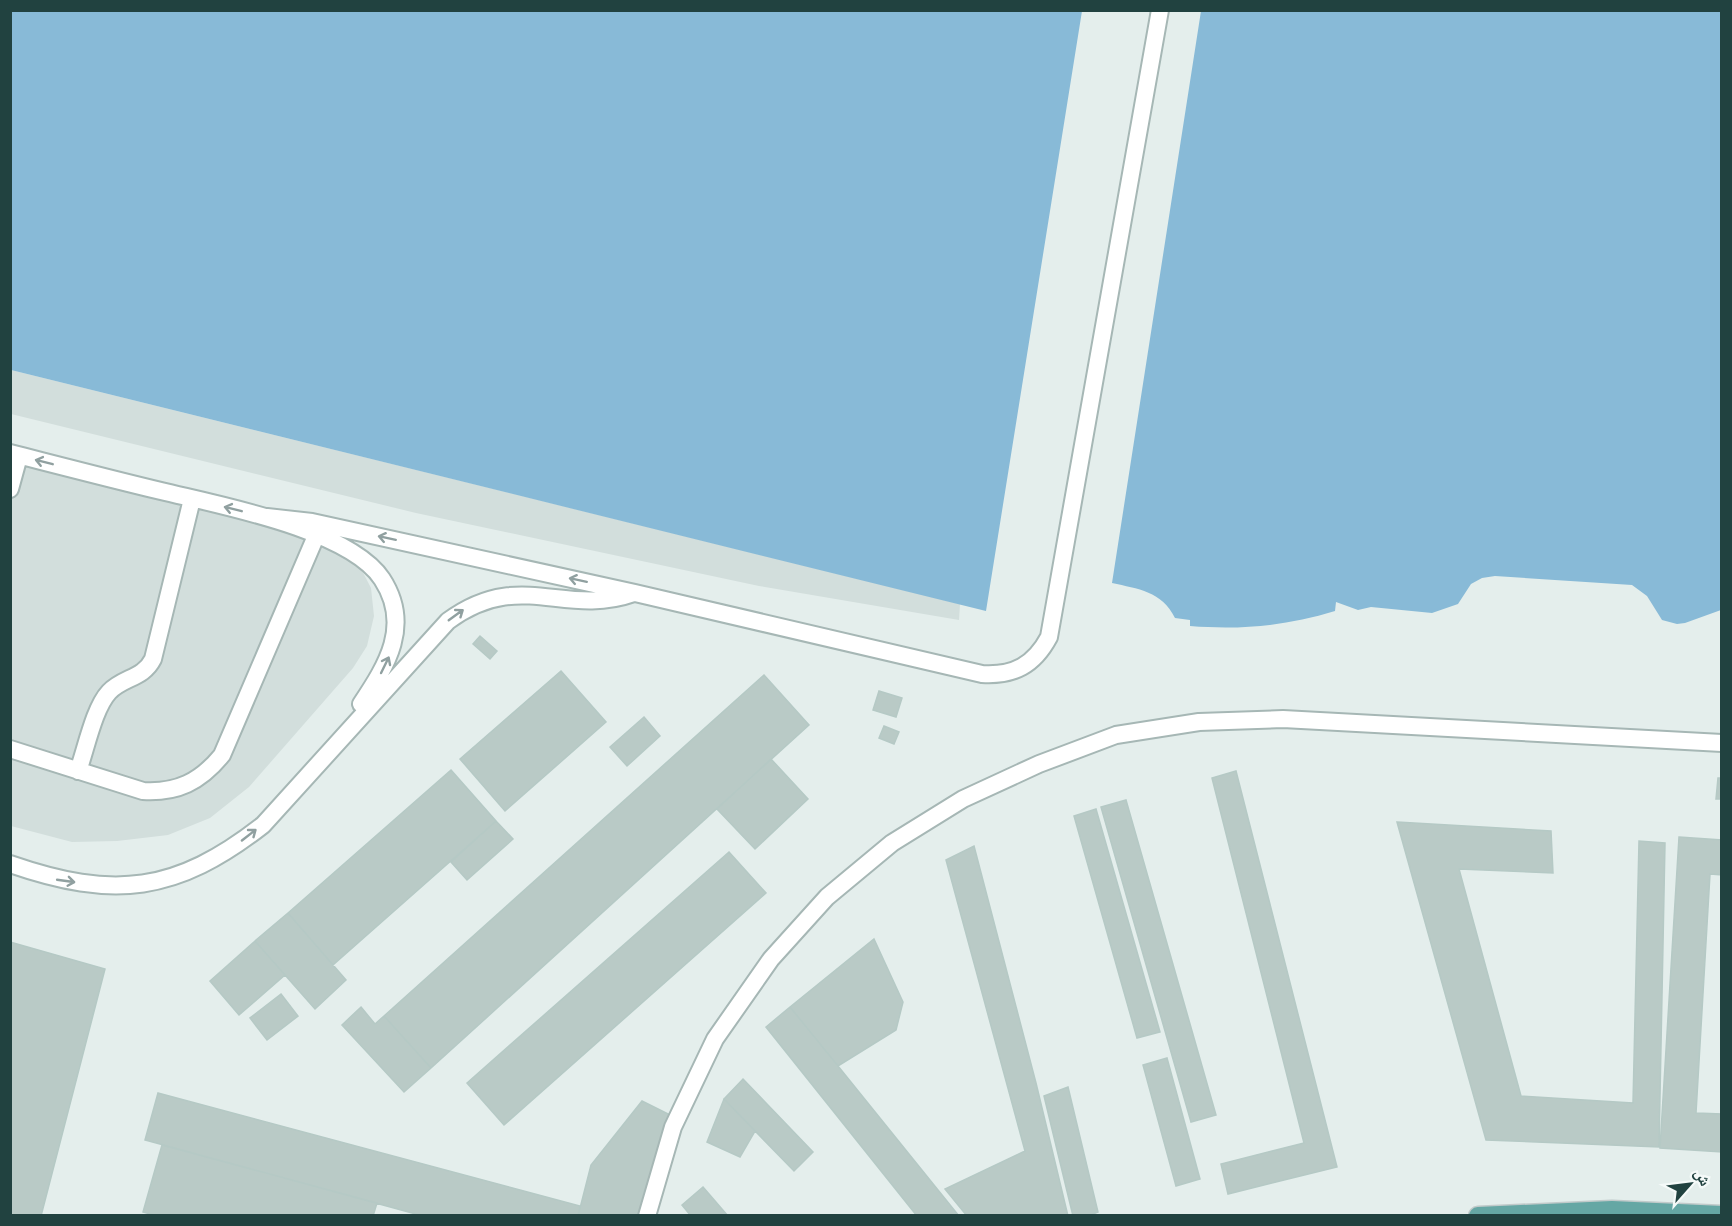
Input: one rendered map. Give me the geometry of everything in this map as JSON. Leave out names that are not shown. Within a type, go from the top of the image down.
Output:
[{"type":"main road","points":[[1478,1215],[1612,1210],[1722,1215]]},
{"type":"lane","points":[[10,489],[15,455],[267,517],[312,522],[635,593],[982,675],[1015,672],[1029,664],[1041,651],[1052,620],[1160,10]]},
{"type":"lane","points":[[78,771],[106,694],[123,681],[141,674],[153,659],[192,499]]},
{"type":"lane","points":[[267,517],[343,547],[365,560],[385,586],[392,601],[396,627],[392,651],[381,674],[330,749]]},
{"type":"lane","points":[[10,749],[142,791],[161,792],[179,789],[196,781],[222,755],[316,536]]},
{"type":"lane","points":[[10,864],[55,879],[99,886],[144,884],[187,872],[228,852],[263,825],[448,621],[467,607],[490,598],[513,594],[600,601],[635,593]]},
{"type":"lane","points":[[647,1215],[673,1127],[715,1039],[771,959],[827,897],[892,843],[963,799],[1039,764],[1116,735],[1199,722],[1283,719],[1722,742]]},
{"type":"shaded area","points":[[11,370],[960,604],[959,620],[759,586],[416,513],[11,414]]},
{"type":"shaded area","points":[[10,462],[329,537],[357,561],[371,588],[374,616],[367,646],[353,668],[249,787],[210,818],[168,835],[117,841],[72,842],[11,826]]},
{"type":"water","points":[[11,10],[1082,11],[986,611],[11,370]]},
{"type":"water","points":[[1201,11],[1721,11],[1721,610],[1677,624],[1662,620],[1647,596],[1632,585],[1495,576],[1482,578],[1471,584],[1458,604],[1432,613],[1371,607],[1358,610],[1336,602],[1335,611],[1299,620],[1263,626],[1209,627],[1190,626],[1190,620],[1175,618],[1170,609],[1156,597],[1140,590],[1112,583]]},
{"type":"building","points":[[480,636],[497,651],[490,659],[473,644]]},
{"type":"building","points":[[561,671],[606,722],[505,811],[460,759]]},
{"type":"building","points":[[764,675],[809,725],[431,1068],[384,1016]]},
{"type":"building","points":[[879,691],[902,698],[896,717],[873,710]]},
{"type":"building","points":[[644,717],[660,736],[627,766],[610,747]]},
{"type":"building","points":[[884,726],[899,732],[894,744],[879,738]]},
{"type":"building","points":[[771,759],[808,799],[755,849],[717,809]]},
{"type":"building","points":[[451,770],[496,821],[333,965],[288,913]]},
{"type":"building","points":[[1236,771],[1337,1167],[1228,1194],[1221,1164],[1304,1143],[1212,778]]},
{"type":"building","points":[[1718,778],[1722,778],[1722,799],[1716,799]]},
{"type":"building","points":[[1126,800],[1216,1115],[1191,1122],[1101,807]]},
{"type":"building","points":[[1096,809],[1160,1032],[1137,1038],[1074,816]]},
{"type":"building","points":[[496,821],[513,839],[467,880],[451,862]]},
{"type":"building","points":[[1397,822],[1551,831],[1553,873],[1459,869],[1521,1096],[1633,1103],[1639,841],[1665,843],[1659,1147],[1486,1140]]},
{"type":"building","points":[[1679,837],[1722,840],[1722,875],[1710,874],[1696,1113],[1722,1114],[1722,1152],[1660,1148]]},
{"type":"building","points":[[974,846],[1068,1216],[967,1216],[945,1189],[1025,1151],[946,860]]},
{"type":"building","points":[[729,852],[766,893],[504,1125],[467,1083]]},
{"type":"building","points":[[288,913],[346,980],[315,1009],[255,941]]},
{"type":"building","points":[[874,939],[903,1002],[896,1030],[838,1066],[790,1007]]},
{"type":"building","points":[[255,941],[285,975],[239,1015],[210,981]]},
{"type":"building","points":[[10,942],[105,969],[41,1216],[10,1216]]},
{"type":"building","points":[[281,994],[298,1016],[267,1040],[250,1018]]},
{"type":"building","points":[[361,1007],[375,1024],[384,1016],[431,1068],[404,1092],[342,1025]]},
{"type":"building","points":[[790,1007],[959,1216],[917,1216],[766,1027]]},
{"type":"building","points":[[1167,1058],[1200,1179],[1176,1186],[1143,1065]]},
{"type":"building","points":[[743,1079],[813,1152],[794,1171],[724,1099]]},
{"type":"building","points":[[1068,1087],[1098,1212],[1088,1216],[1073,1216],[1044,1096]]},
{"type":"building","points":[[158,1093],[580,1206],[578,1216],[423,1216],[145,1140]]},
{"type":"building","points":[[724,1099],[755,1131],[740,1157],[707,1142]]},
{"type":"building","points":[[642,1101],[670,1115],[642,1216],[578,1216],[591,1165]]},
{"type":"building","points":[[162,1145],[377,1203],[373,1216],[157,1216],[143,1212]]},
{"type":"building","points":[[703,1187],[728,1216],[691,1216],[682,1205]]}]
